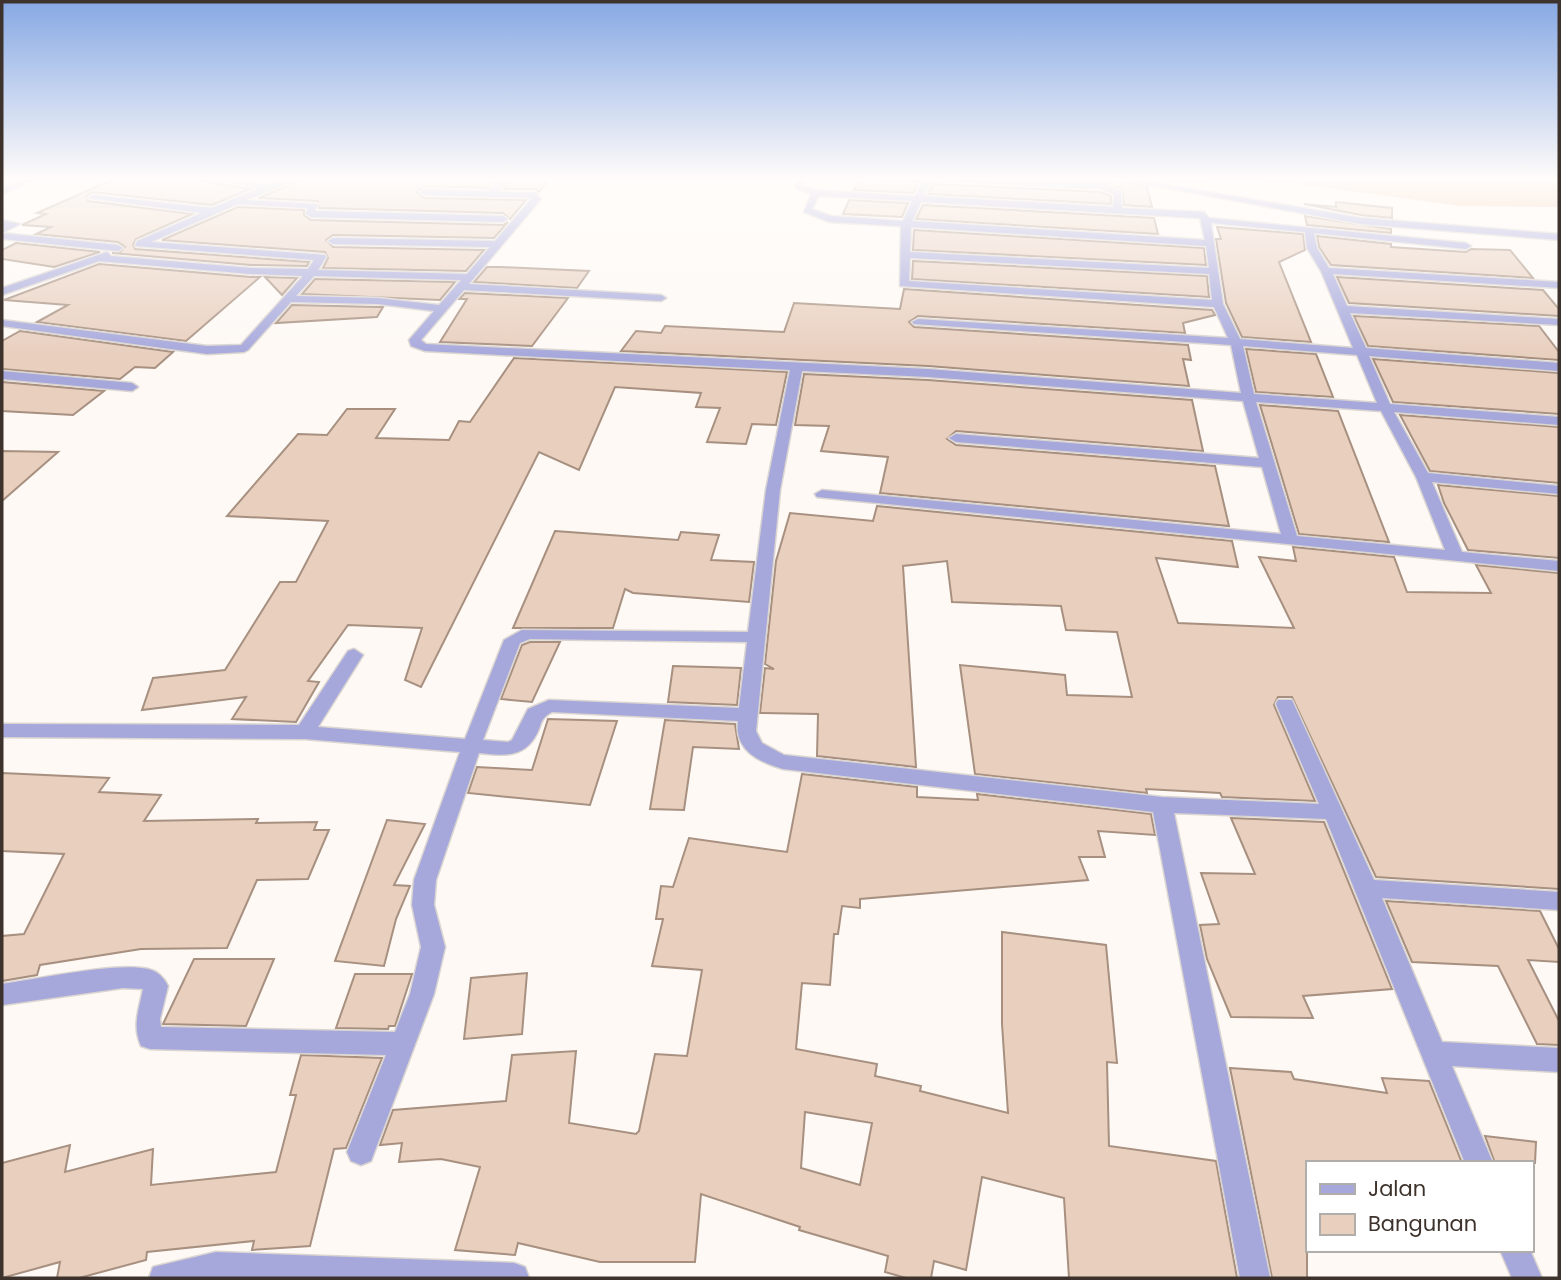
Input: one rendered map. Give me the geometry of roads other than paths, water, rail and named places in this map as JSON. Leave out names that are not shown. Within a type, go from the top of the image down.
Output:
[{"type":"street","points":[[18,238],[125,249]]},
{"type":"street","points":[[2,292],[153,238]]},
{"type":"street","points":[[2,323],[207,350],[234,350],[250,345],[310,274],[336,238]]},
{"type":"street","points":[[505,238],[415,340],[415,344],[425,347],[928,373],[1559,421]]},
{"type":"street","points":[[906,238],[904,285],[1218,304]]},
{"type":"street","points":[[1131,238],[1211,243]]},
{"type":"street","points":[[1210,238],[1218,304],[1236,342],[1248,397],[1290,539]]},
{"type":"street","points":[[1310,238],[1312,248],[1326,271],[1386,409],[1423,477],[1456,557]]},
{"type":"street","points":[[1385,238],[1466,246]]},
{"type":"street","points":[[333,241],[500,244]]},
{"type":"street","points":[[138,244],[321,257]]},
{"type":"street","points":[[213,268],[237,252]]},
{"type":"street","points":[[905,255],[1214,271]]},
{"type":"street","points":[[99,258],[213,268],[466,282],[660,298]]},
{"type":"street","points":[[1326,271],[1559,285]]},
{"type":"street","points":[[288,299],[378,301],[442,309]]},
{"type":"street","points":[[1342,309],[1559,322]]},
{"type":"street","points":[[918,321],[1559,367]]},
{"type":"street","points":[[797,367],[773,490],[755,638],[746,731],[753,747],[765,756],[783,762],[1162,805],[1333,812]]},
{"type":"street","points":[[2,375],[132,387]]},
{"type":"street","points":[[956,438],[1267,463]]},
{"type":"street","points":[[1423,477],[1559,490]]},
{"type":"street","points":[[822,494],[1559,566]]},
{"type":"street","points":[[360,1152],[422,994],[433,947],[423,905],[425,880],[509,646],[520,635],[755,638]]},
{"type":"street","points":[[305,732],[354,655]]},
{"type":"street","points":[[1285,704],[1367,888],[1478,1161]]},
{"type":"street","points":[[2,730],[305,732],[471,747],[518,748],[523,743],[535,713],[549,706],[748,715]]},
{"type":"street","points":[[1162,805],[1255,1278]]},
{"type":"street","points":[[1367,888],[1559,901]]},
{"type":"street","points":[[2,995],[123,978],[148,979],[156,986],[148,1019],[150,1038],[402,1044]]},
{"type":"street","points":[[1434,1053],[1559,1060]]},
{"type":"street","points":[[1516,1252],[1527,1278]]},
{"type":"street","points":[[164,1278],[216,1267],[513,1278]]}]
